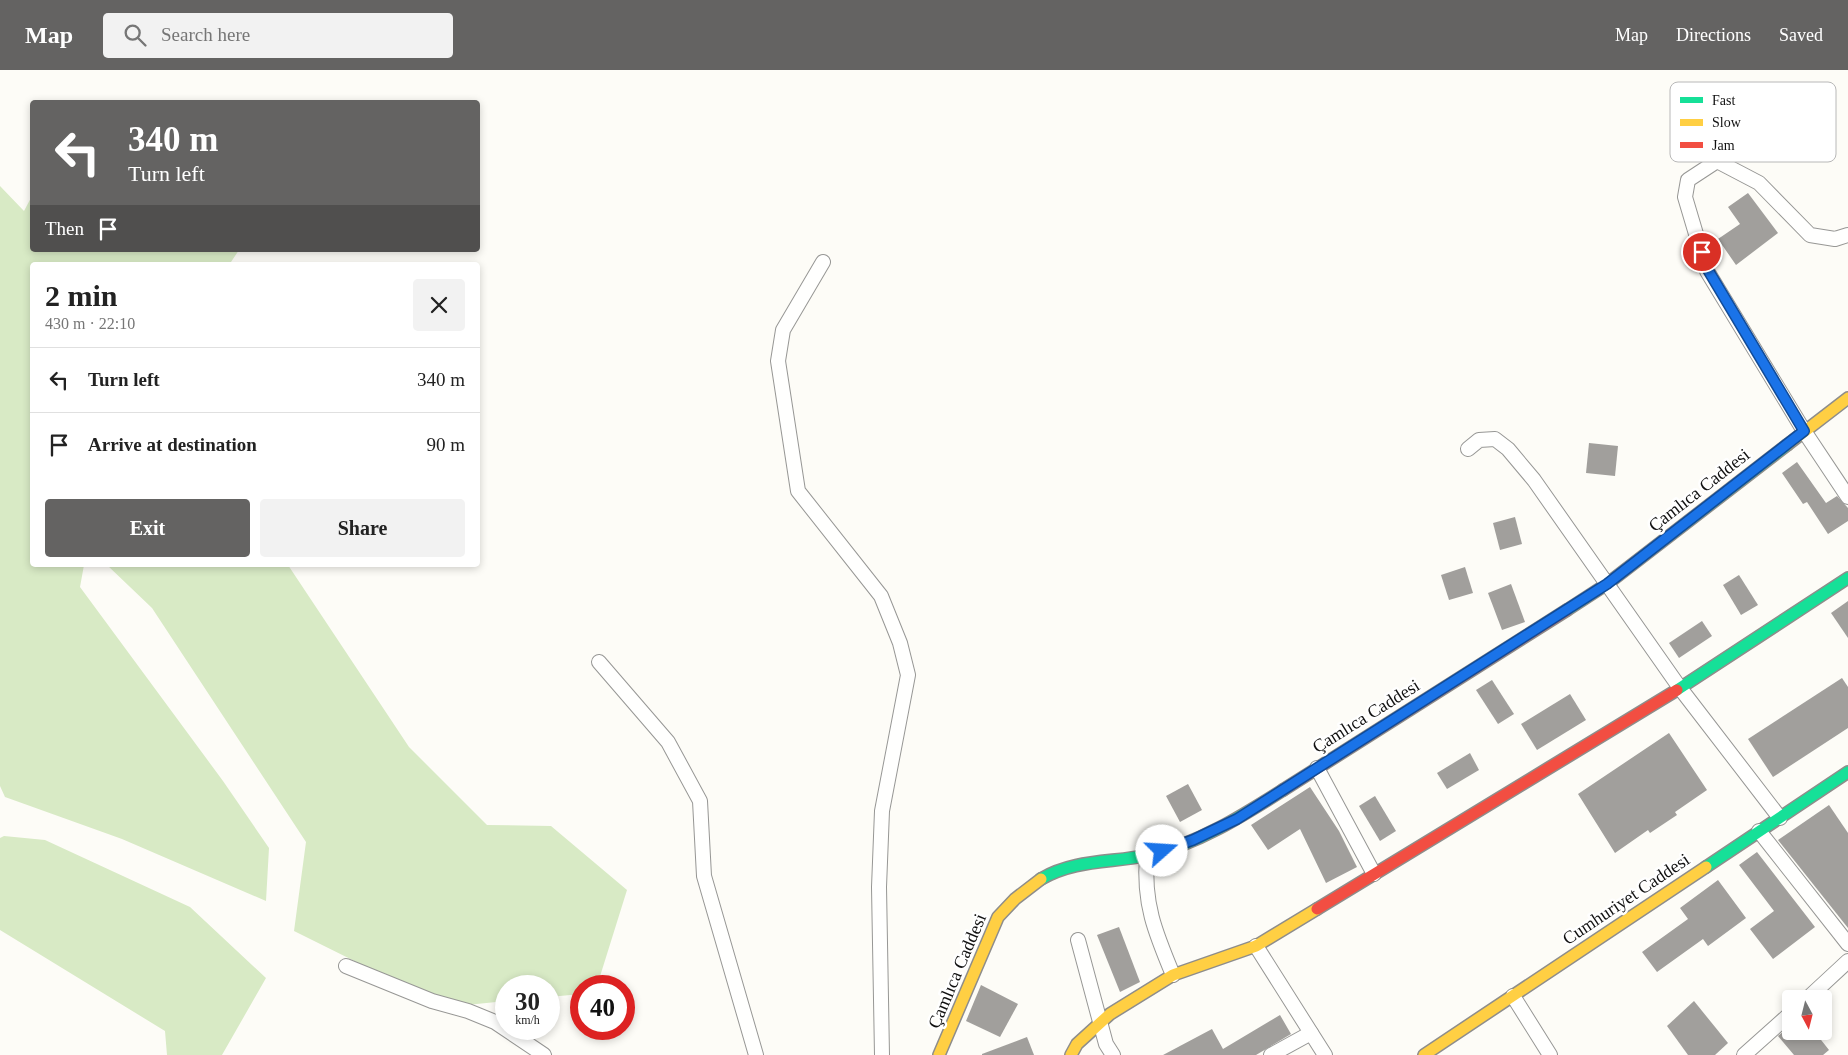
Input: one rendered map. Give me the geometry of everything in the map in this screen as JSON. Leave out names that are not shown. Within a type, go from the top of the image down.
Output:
[{"type":"street","points":[[1715,162],[1688,180],[1685,197],[1708,270],[1804,431],[1848,497]]},
{"type":"street","points":[[1719,162],[1759,183],[1810,235],[1835,239],[1848,235]]},
{"type":"street","points":[[823,262],[783,330],[778,361],[798,491],[881,596],[900,643],[908,674],[882,811],[879,887],[882,1055]]},
{"type":"street","name":"Çamlıca Caddesi","points":[[939,1055],[998,917],[1013,899],[1035,882],[1057,870],[1080,864],[1147,856],[1178,847],[1230,823],[1607,584],[1848,398]]},
{"type":"street","points":[[1468,449],[1479,440],[1495,439],[1508,449],[1534,480],[1680,688],[1780,818]]},
{"type":"street","points":[[1071,1055],[1077,1044],[1110,1014],[1172,975],[1256,946],[1680,688],[1848,578]]},
{"type":"street","points":[[599,662],[668,742],[700,801],[704,876],[755,1055]]},
{"type":"street","points":[[1317,768],[1374,874]]},
{"type":"street","name":"Cumhuriyet Caddesi","points":[[1424,1055],[1848,772]]},
{"type":"street","points":[[1759,831],[1848,944]]},
{"type":"street","points":[[1147,856],[1146,887],[1151,918],[1172,975]]},
{"type":"street","points":[[1078,940],[1106,1044],[1113,1055]]},
{"type":"street","points":[[1256,946],[1325,1055]]},
{"type":"street","points":[[1817,990],[1848,961]]},
{"type":"street","points":[[346,966],[432,1001],[468,1011],[495,1022],[544,1055]]},
{"type":"street","points":[[1513,996],[1550,1055]]},
{"type":"street","points":[[1744,1055],[1782,1021]]},
{"type":"street","points":[[1271,1055],[1311,1033]]},
{"type":"green space","points":[[0,186],[24,211],[30,200],[30,252],[238,252],[231,262],[30,262],[30,567],[84,567],[80,587],[223,781],[269,848],[266,901],[122,839],[5,797],[0,786]]},
{"type":"green space","points":[[109,567],[289,567],[409,747],[487,825],[551,826],[627,890],[600,975],[570,975],[570,995],[560,996],[560,975],[495,975],[495,1002],[447,1007],[294,931],[306,842],[152,608]]},
{"type":"green space","points":[[4,836],[45,840],[190,907],[266,978],[222,1055],[167,1055],[165,1031],[0,930],[0,838]]},
{"type":"building","points":[[1748,193],[1778,233],[1736,265],[1718,239],[1740,224],[1728,207]]},
{"type":"building","points":[[1589,443],[1618,446],[1615,476],[1586,473]]},
{"type":"building","points":[[1797,462],[1826,503],[1837,496],[1848,508],[1848,521],[1828,534],[1807,502],[1803,504],[1782,473]]},
{"type":"building","points":[[1515,517],[1522,544],[1500,550],[1493,523]]},
{"type":"building","points":[[1465,567],[1473,593],[1449,600],[1441,575]]},
{"type":"building","points":[[1739,575],[1758,605],[1741,615],[1723,585]]},
{"type":"building","points":[[1511,584],[1525,622],[1502,630],[1488,593]]},
{"type":"building","points":[[1848,601],[1848,638],[1831,613]]},
{"type":"building","points":[[1702,621],[1712,636],[1679,658],[1669,643]]},
{"type":"building","points":[[1842,678],[1848,687],[1848,728],[1773,777],[1748,739]]},
{"type":"building","points":[[1492,680],[1514,714],[1498,724],[1476,690]]},
{"type":"building","points":[[1570,694],[1586,720],[1537,750],[1521,724]]},
{"type":"building","points":[[1669,733],[1707,790],[1675,812],[1677,815],[1650,833],[1648,830],[1615,853],[1578,794]]},
{"type":"building","points":[[1470,753],[1479,770],[1447,789],[1437,773]]},
{"type":"building","points":[[1188,784],[1202,810],[1180,822],[1166,796]]},
{"type":"building","points":[[1310,787],[1339,831],[1357,867],[1326,883],[1300,829],[1268,850],[1251,825]]},
{"type":"building","points":[[1375,796],[1396,831],[1380,841],[1359,806]]},
{"type":"building","points":[[1829,805],[1848,833],[1848,928],[1778,840]]},
{"type":"building","points":[[1757,852],[1815,927],[1773,959],[1750,929],[1774,911],[1739,865]]},
{"type":"building","points":[[1718,880],[1746,918],[1708,946],[1703,939],[1657,972],[1642,952],[1688,919],[1680,908]]},
{"type":"building","points":[[1119,927],[1140,982],[1120,992],[1097,935]]},
{"type":"building","points":[[981,985],[1018,1004],[1000,1037],[966,1021]]},
{"type":"building","points":[[1694,1001],[1728,1043],[1715,1055],[1688,1055],[1667,1026]]},
{"type":"building","points":[[1280,1015],[1291,1034],[1256,1055],[1163,1055],[1212,1029],[1223,1049]]},
{"type":"building","points":[[1782,1033],[1782,1040],[1821,1040],[1829,1050],[1823,1055],[1794,1055],[1778,1036]]},
{"type":"building","points":[[1027,1037],[1034,1055],[982,1055],[982,1054]]},
{"type":"traffic: fast","points":[[1567,610],[1607,584],[1787,445]]},
{"type":"traffic: fast","points":[[1677,690],[1848,578]]},
{"type":"traffic: fast","points":[[1706,867],[1848,772]]},
{"type":"traffic: fast","points":[[1041,879],[1067,868],[1094,862],[1135,858],[1185,844],[1236,819],[1283,790]]},
{"type":"traffic: slow","points":[[1787,445],[1848,398]]},
{"type":"traffic: slow","points":[[1424,1055],[1706,867]]},
{"type":"traffic: slow","points":[[939,1055],[998,917],[1015,899],[1041,879]]},
{"type":"traffic: slow","points":[[1071,1055],[1077,1044],[1110,1014],[1173,975],[1256,946],[1317,909]]},
{"type":"traffic: jam","points":[[1283,790],[1567,610]]},
{"type":"traffic: jam","points":[[1317,909],[1677,690]]},
{"type":"route","points":[[1162,851],[1178,847],[1237,819],[1607,584],[1804,431],[1708,270],[1702,252]]}]
